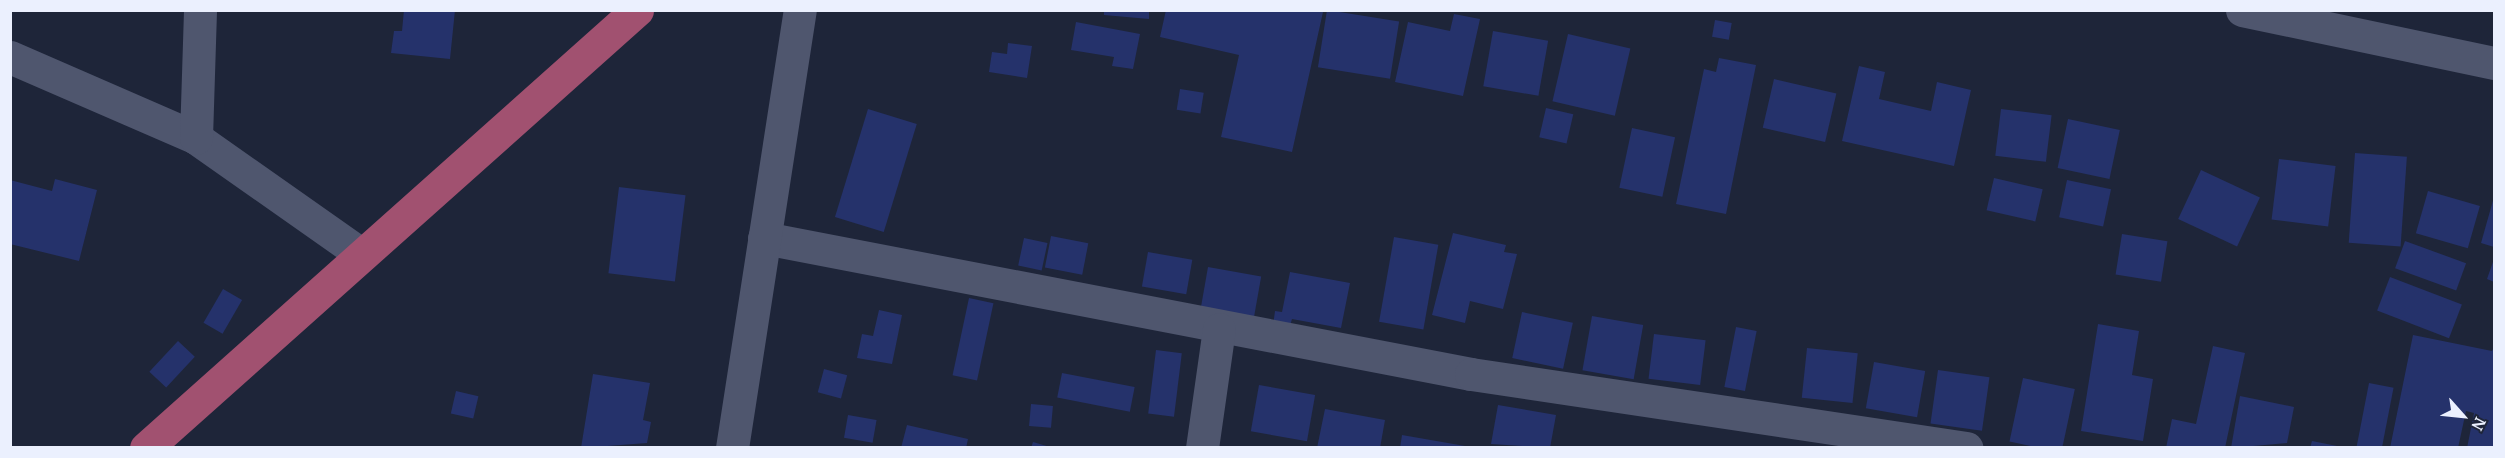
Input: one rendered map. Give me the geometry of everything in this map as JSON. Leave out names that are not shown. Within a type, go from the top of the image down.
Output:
[{"type":"main road","points":[[146,447],[637,10]]},
{"type":"street","points":[[196,138],[200,10]]},
{"type":"street","points":[[732,447],[800,10]]},
{"type":"street","points":[[2242,10],[2494,63]]},
{"type":"street","points":[[10,57],[196,138],[361,254]]},
{"type":"street","points":[[764,238],[1219,329],[1472,374],[1966,447]]},
{"type":"street","points":[[1202,447],[1219,329]]},
{"type":"building","points":[[404,10],[455,10],[450,59],[391,53],[394,31],[402,31]]},
{"type":"building","points":[[1104,10],[1149,10],[1149,19],[1104,15]]},
{"type":"building","points":[[1166,10],[1323,12],[1292,152],[1221,137],[1239,55],[1160,37]]},
{"type":"building","points":[[1327,10],[1399,21],[1390,79],[1318,67]]},
{"type":"building","points":[[1454,14],[1480,19],[1463,96],[1395,82],[1408,22],[1450,31]]},
{"type":"building","points":[[1715,20],[1732,23],[1729,40],[1712,37]]},
{"type":"building","points":[[1076,22],[1140,34],[1133,69],[1112,66],[1114,57],[1071,50]]},
{"type":"building","points":[[1493,31],[1548,41],[1538,96],[1483,86]]},
{"type":"building","points":[[1568,34],[1630,48],[1615,116],[1552,101]]},
{"type":"building","points":[[1008,43],[1032,46],[1027,78],[989,72],[992,52],[1007,54]]},
{"type":"building","points":[[1719,58],[1756,65],[1726,214],[1676,204],[1704,69],[1716,72]]},
{"type":"building","points":[[1859,66],[1885,72],[1879,99],[1931,111],[1937,82],[1971,90],[1954,166],[1842,141]]},
{"type":"building","points":[[1774,79],[1836,93],[1825,142],[1763,128]]},
{"type":"building","points":[[1180,89],[1204,93],[1200,113],[1177,110]]},
{"type":"building","points":[[1546,108],[1573,114],[1567,144],[1539,137]]},
{"type":"building","points":[[868,109],[917,124],[884,232],[835,217]]},
{"type":"building","points":[[2001,109],[2052,115],[2046,162],[1995,156]]},
{"type":"building","points":[[2068,119],[2120,130],[2109,179],[2058,168]]},
{"type":"building","points":[[1632,128],[1675,137],[1662,197],[1619,188]]},
{"type":"building","points":[[2355,153],[2407,157],[2401,246],[2349,243]]},
{"type":"building","points":[[2279,159],[2336,166],[2328,226],[2272,220]]},
{"type":"building","points":[[2201,170],[2260,197],[2237,246],[2178,219]]},
{"type":"building","points":[[1994,178],[2043,189],[2035,221],[1987,210]]},
{"type":"building","points":[[55,179],[97,190],[79,261],[10,244],[10,180],[52,191]]},
{"type":"building","points":[[2067,180],[2111,189],[2103,227],[2059,217]]},
{"type":"building","points":[[619,187],[686,195],[675,282],[608,273]]},
{"type":"building","points":[[2428,191],[2480,206],[2468,248],[2416,233]]},
{"type":"building","points":[[2494,197],[2494,247],[2481,243]]},
{"type":"building","points":[[1453,233],[1506,245],[1504,252],[1517,254],[1503,309],[1470,301],[1465,323],[1432,315]]},
{"type":"building","points":[[2122,234],[2167,241],[2161,282],[2116,274]]},
{"type":"building","points":[[1051,236],[1088,243],[1082,275],[1045,267]]},
{"type":"building","points":[[1394,237],[1438,245],[1423,330],[1379,322]]},
{"type":"building","points":[[1024,238],[1047,243],[1042,270],[1018,265]]},
{"type":"building","points":[[2405,241],[2466,263],[2456,290],[2395,268]]},
{"type":"building","points":[[1148,252],[1192,260],[1186,294],[1142,286]]},
{"type":"building","points":[[2494,259],[2494,282],[2487,279]]},
{"type":"building","points":[[1208,267],[1261,276],[1254,317],[1201,307]]},
{"type":"building","points":[[1290,272],[1350,283],[1341,328],[1292,319],[1289,329],[1273,326],[1275,311],[1282,312]]},
{"type":"building","points":[[2390,277],[2462,305],[2449,338],[2377,311]]},
{"type":"building","points":[[223,289],[242,300],[223,334],[204,323]]},
{"type":"building","points":[[969,298],[993,303],[977,380],[953,375]]},
{"type":"building","points":[[879,310],[902,315],[892,364],[857,358],[862,334],[873,336]]},
{"type":"building","points":[[1522,312],[1573,323],[1563,369],[1512,358]]},
{"type":"building","points":[[1592,316],[1643,325],[1634,379],[1582,370]]},
{"type":"building","points":[[2098,324],[2139,331],[2132,375],[2153,379],[2143,441],[2081,431]]},
{"type":"building","points":[[1736,327],[1757,331],[1745,391],[1724,387]]},
{"type":"building","points":[[1654,334],[1706,340],[1700,385],[1649,379]]},
{"type":"building","points":[[2413,335],[2492,351],[2494,347],[2494,448],[2467,448],[2474,413],[2466,411],[2458,448],[2390,448]]},
{"type":"building","points":[[178,341],[195,357],[166,387],[149,372]]},
{"type":"building","points":[[2213,346],[2245,353],[2225,448],[2166,448],[2172,419],[2196,424]]},
{"type":"building","points":[[1807,348],[1858,353],[1852,403],[1802,398]]},
{"type":"building","points":[[1156,350],[1182,353],[1174,417],[1148,414]]},
{"type":"building","points":[[1874,362],[1925,371],[1917,417],[1866,408]]},
{"type":"building","points":[[824,369],[847,375],[841,398],[818,392]]},
{"type":"building","points":[[1938,370],[1989,377],[1982,431],[1930,423]]},
{"type":"building","points":[[1062,373],[1135,387],[1130,412],[1057,398]]},
{"type":"building","points":[[593,374],[650,383],[643,420],[651,422],[647,443],[581,448]]},
{"type":"building","points":[[2023,378],[2075,389],[2062,448],[2040,448],[2009,442]]},
{"type":"building","points":[[2369,383],[2394,388],[2382,448],[2356,448]]},
{"type":"building","points":[[1259,385],[1315,395],[1307,441],[1251,431]]},
{"type":"building","points":[[456,391],[478,396],[473,419],[451,413]]},
{"type":"building","points":[[2240,396],[2294,407],[2287,443],[2231,448]]},
{"type":"building","points":[[1031,404],[1053,406],[1051,428],[1029,426]]},
{"type":"building","points":[[1498,405],[1556,415],[1550,448],[1491,444]]},
{"type":"building","points":[[1325,409],[1385,420],[1380,448],[1317,448]]},
{"type":"building","points":[[848,415],[877,420],[873,443],[844,438]]},
{"type":"building","points":[[907,425],[968,439],[966,448],[901,448]]},
{"type":"building","points":[[1402,435],[1465,446],[1465,448],[1400,448]]},
{"type":"building","points":[[2312,441],[2337,446],[2337,448],[2310,448]]},
{"type":"building","points":[[1033,442],[1050,447],[1050,448],[1031,448]]}]
